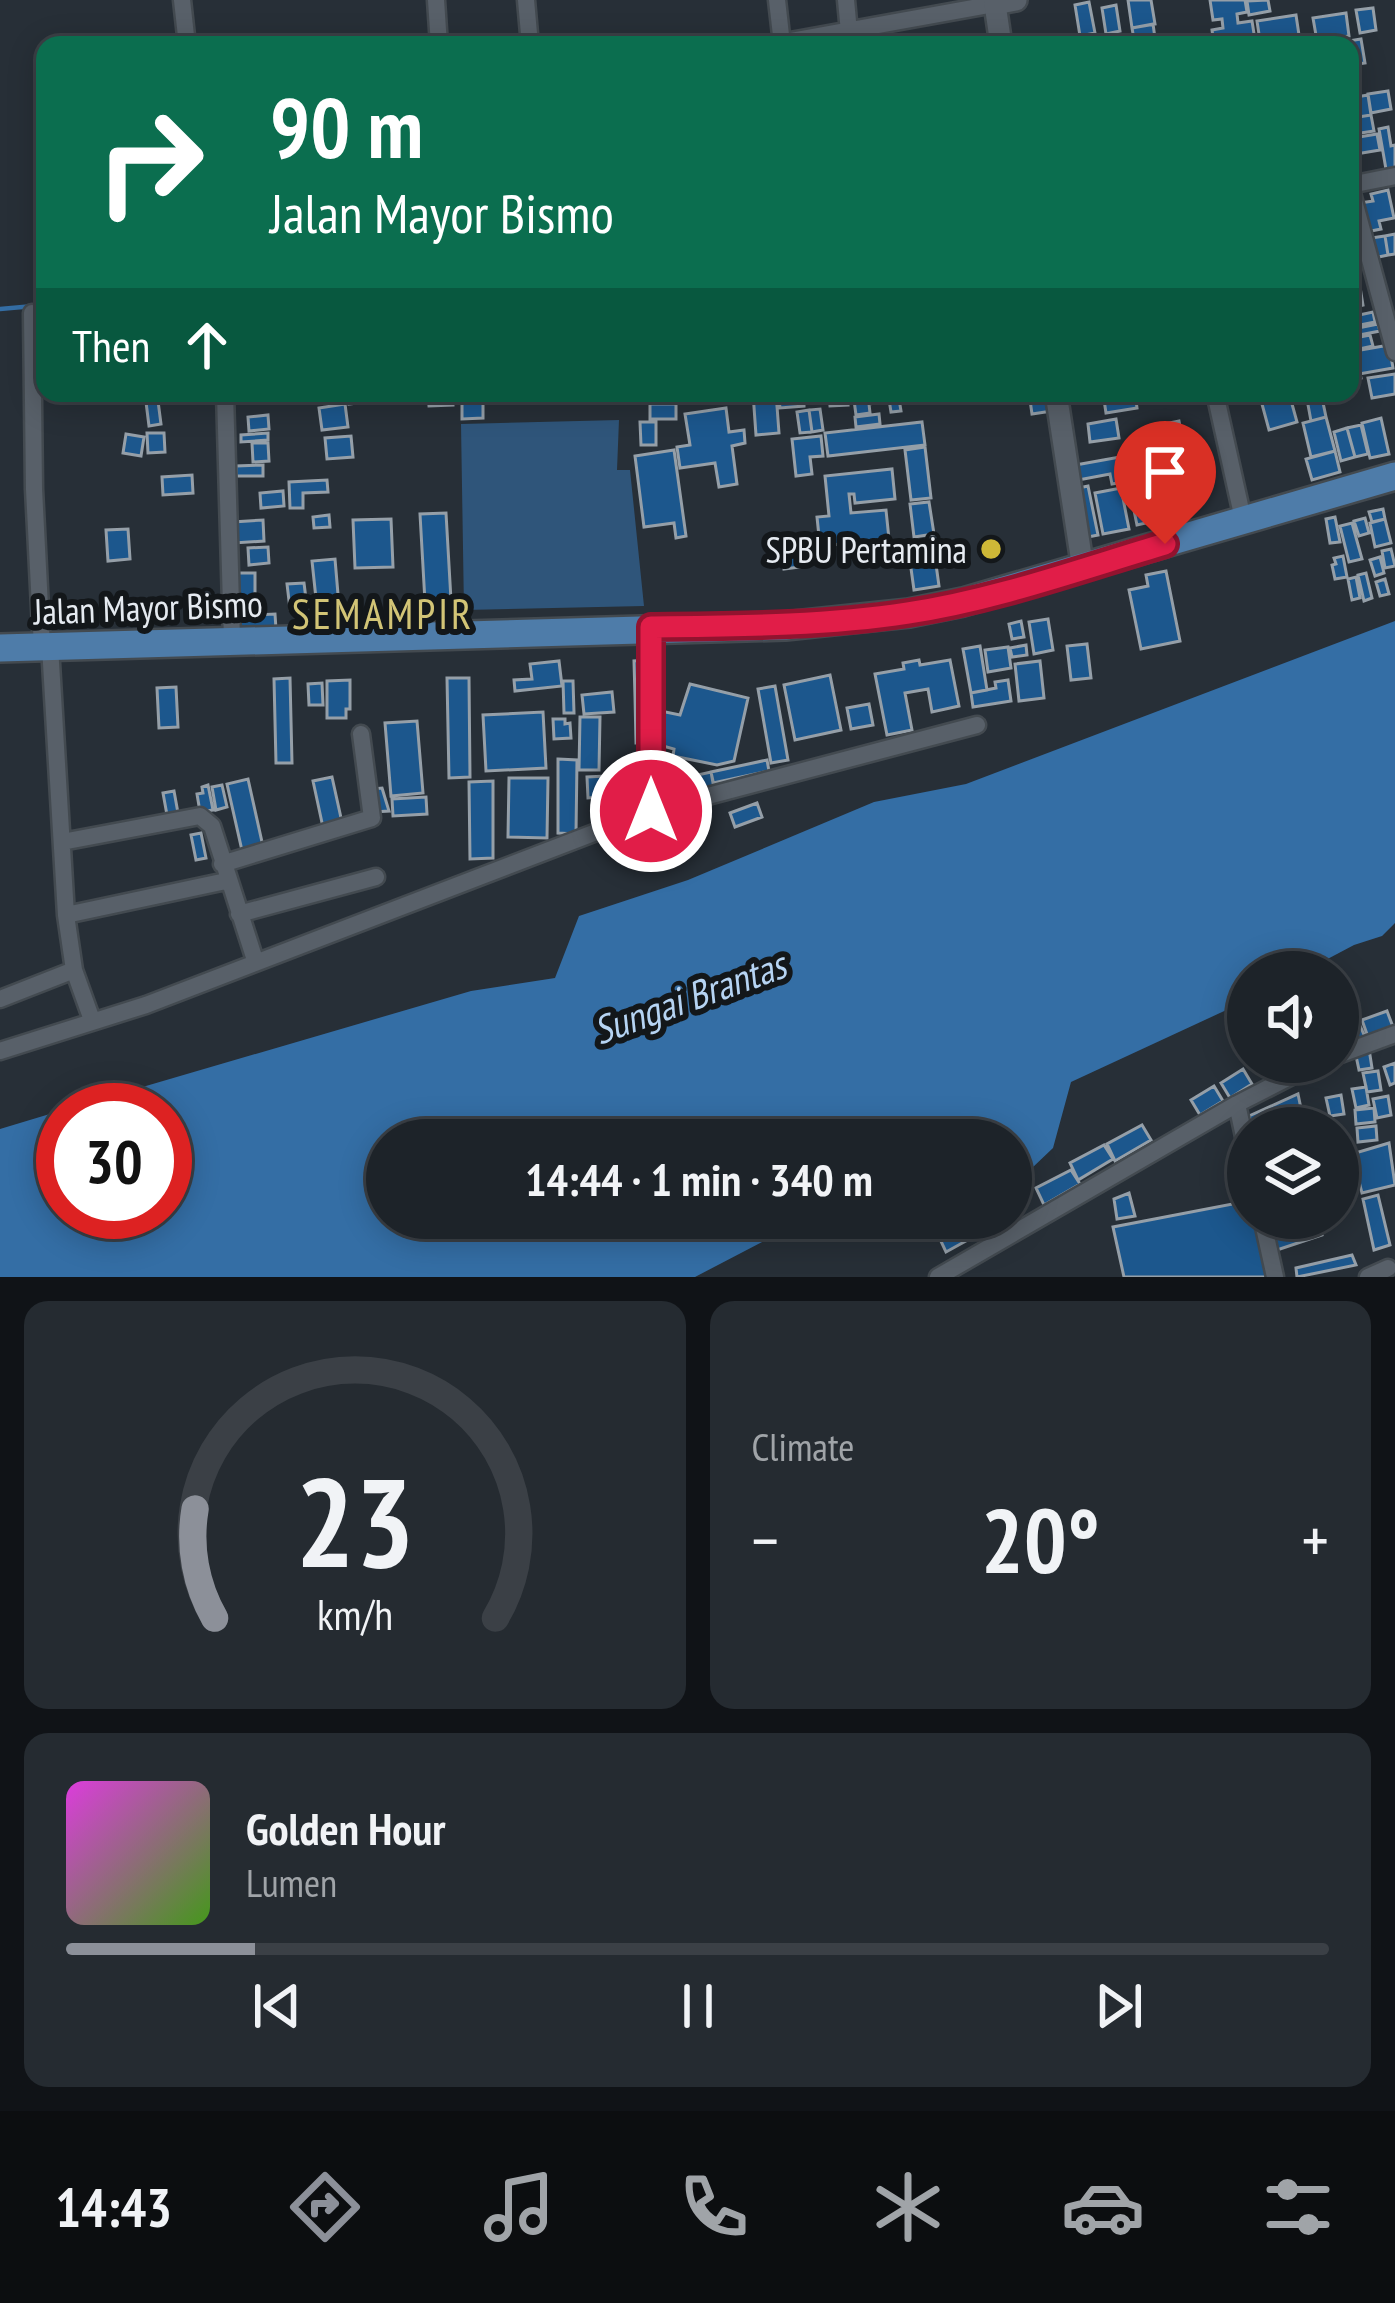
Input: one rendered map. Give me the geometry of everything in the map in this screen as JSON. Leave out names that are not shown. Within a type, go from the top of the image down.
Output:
[{"type":"main road","name":"Jalan Mayor Bismo","points":[[0,648],[785,626],[909,613],[1083,569],[1395,476]]},
{"type":"street","points":[[182,0],[186,36]]},
{"type":"street","points":[[436,0],[438,36]]},
{"type":"street","points":[[526,0],[529,36]]},
{"type":"street","points":[[777,0],[781,36]]},
{"type":"street","points":[[846,0],[849,32]]},
{"type":"street","points":[[909,0],[911,20]]},
{"type":"street","points":[[827,36],[1002,2],[1001,36]]},
{"type":"street","points":[[1359,183],[1395,176]]},
{"type":"street","points":[[1359,218],[1395,352]]},
{"type":"street","points":[[32,313],[34,489],[66,915],[74,970],[92,1021]]},
{"type":"street","points":[[225,402],[232,641]]},
{"type":"street","points":[[1056,402],[1083,569]]},
{"type":"street","points":[[1217,402],[1244,519]]},
{"type":"street","points":[[651,627],[651,811]]},
{"type":"street","points":[[0,1051],[146,1005],[651,811],[977,725]]},
{"type":"street","points":[[66,915],[224,872],[372,818],[362,734]]},
{"type":"street","points":[[62,842],[200,815],[212,826],[255,960]]},
{"type":"street","points":[[238,914],[376,877]]},
{"type":"street","points":[[0,999],[74,970]]},
{"type":"street","points":[[1359,1047],[1395,1034]]},
{"type":"street","points":[[938,1277],[1278,1083]]},
{"type":"street","points":[[1267,1239],[1275,1277]]},
{"type":"street","points":[[1368,1277],[1388,1268]]},
{"type":"shaded area","points":[[619,420],[617,470],[630,470],[644,606],[464,610],[461,424]]},
{"type":"water","name":"Sungai Brantas","points":[[1395,621],[1395,923],[1382,936],[1343,951],[1227,951],[1227,1010],[1071,1082],[1053,1148],[1032,1168],[1032,1119],[366,1119],[366,1239],[768,1239],[695,1277],[0,1277],[0,1129],[36,1118],[36,1239],[192,1239],[192,1083],[156,1083],[471,991],[555,978],[579,916],[688,880],[874,802],[966,784]]},
{"type":"building","points":[[1128,0],[1151,0],[1155,24],[1132,28]]},
{"type":"building","points":[[1210,0],[1245,0],[1247,12],[1237,14],[1238,23],[1252,21],[1254,36],[1213,36],[1212,30],[1223,28],[1222,19],[1213,20]]},
{"type":"building","points":[[1268,0],[1270,11],[1249,15],[1247,1]]},
{"type":"building","points":[[1089,2],[1095,33],[1080,36],[1075,5]]},
{"type":"building","points":[[1116,5],[1120,31],[1106,34],[1102,8]]},
{"type":"building","points":[[1373,8],[1376,30],[1360,33],[1356,10]]},
{"type":"building","points":[[1346,13],[1349,36],[1316,36],[1313,18]]},
{"type":"building","points":[[1296,15],[1299,35],[1259,36],[1257,21]]},
{"type":"building","points":[[1153,24],[1155,36],[1133,36],[1132,28]]},
{"type":"building","points":[[1359,39],[1365,63],[1359,64]]},
{"type":"building","points":[[1388,91],[1391,109],[1371,113],[1368,94]]},
{"type":"building","points":[[1368,95],[1371,115],[1359,117],[1359,96]]},
{"type":"building","points":[[1371,115],[1374,131],[1359,133],[1359,117]]},
{"type":"building","points":[[1388,127],[1391,146],[1395,145],[1395,174],[1387,175],[1379,129]]},
{"type":"building","points":[[1377,134],[1380,150],[1359,154],[1359,137]]},
{"type":"building","points":[[1388,190],[1394,218],[1379,221],[1381,229],[1366,232],[1360,203],[1373,201],[1371,194]]},
{"type":"building","points":[[1395,234],[1395,254],[1388,255],[1385,236]]},
{"type":"building","points":[[1385,236],[1388,255],[1374,258],[1371,238]]},
{"type":"building","points":[[1373,312],[1375,322],[1359,325],[1359,315]]},
{"type":"building","points":[[1378,324],[1380,331],[1359,335],[1359,328]]},
{"type":"building","points":[[1370,335],[1373,346],[1359,349],[1359,337]]},
{"type":"building","points":[[1389,345],[1393,368],[1359,374],[1359,350]]},
{"type":"building","points":[[1395,374],[1395,394],[1372,398],[1368,378]]},
{"type":"building","points":[[146,402],[158,402],[161,424],[149,426]]},
{"type":"building","points":[[462,402],[483,402],[483,418],[462,419]]},
{"type":"building","points":[[754,402],[777,402],[779,433],[756,435]]},
{"type":"building","points":[[779,402],[804,402],[804,406],[780,408]]},
{"type":"building","points":[[854,402],[881,402],[869,404],[870,413],[856,415]]},
{"type":"building","points":[[889,402],[900,402],[901,411],[891,412]]},
{"type":"building","points":[[1030,402],[1050,402],[1052,411],[1032,414]]},
{"type":"building","points":[[1104,402],[1136,402],[1137,408],[1106,413]]},
{"type":"building","points":[[1261,402],[1291,402],[1297,422],[1269,430]]},
{"type":"building","points":[[1307,402],[1323,402],[1326,417],[1311,421]]},
{"type":"building","points":[[345,404],[348,427],[322,430],[319,408]]},
{"type":"building","points":[[650,404],[676,404],[676,419],[650,419]]},
{"type":"building","points":[[726,408],[729,432],[744,430],[745,443],[732,446],[737,484],[719,487],[715,463],[680,468],[677,447],[690,445],[685,414]]},
{"type":"building","points":[[820,409],[823,430],[812,432],[809,410]]},
{"type":"building","points":[[809,410],[812,432],[800,433],[797,412]]},
{"type":"building","points":[[879,414],[880,424],[856,427],[855,417]]},
{"type":"building","points":[[268,415],[269,429],[249,431],[248,417]]},
{"type":"building","points":[[1326,417],[1335,451],[1311,457],[1303,423]]},
{"type":"building","points":[[1381,418],[1389,454],[1370,458],[1362,423]]},
{"type":"building","points":[[1116,419],[1119,438],[1090,442],[1088,424]]},
{"type":"building","points":[[1179,421],[1181,431],[1157,435],[1155,426]]},
{"type":"building","points":[[640,422],[656,422],[656,445],[641,445]]},
{"type":"building","points":[[922,422],[925,445],[828,456],[825,433]]},
{"type":"building","points":[[1361,425],[1368,454],[1355,457],[1347,428]]},
{"type":"building","points":[[1347,428],[1355,457],[1341,461],[1334,432]]},
{"type":"building","points":[[147,433],[164,433],[165,452],[148,453]]},
{"type":"building","points":[[268,433],[268,440],[241,442],[241,435]]},
{"type":"building","points":[[126,434],[144,437],[141,456],[123,453]]},
{"type":"building","points":[[351,436],[353,457],[327,459],[325,438]]},
{"type":"building","points":[[821,436],[823,456],[810,457],[812,474],[796,476],[792,439]]},
{"type":"building","points":[[252,443],[268,443],[269,461],[253,462]]},
{"type":"building","points":[[925,447],[931,498],[911,500],[905,450]]},
{"type":"building","points":[[674,450],[686,536],[676,538],[674,523],[644,527],[635,456]]},
{"type":"building","points":[[1175,450],[1180,476],[1169,478],[1177,516],[1137,525],[1125,467],[1165,458],[1164,452]]},
{"type":"building","points":[[1335,451],[1340,472],[1312,480],[1306,459]]},
{"type":"building","points":[[1120,457],[1124,482],[1112,484],[1110,474],[1073,481],[1070,466]]},
{"type":"building","points":[[263,465],[263,476],[236,476],[236,466]]},
{"type":"building","points":[[892,469],[895,499],[855,503],[854,494],[849,494],[851,513],[886,510],[889,539],[842,552],[842,544],[820,546],[817,517],[829,516],[825,476]]},
{"type":"building","points":[[192,475],[193,493],[163,495],[162,477]]},
{"type":"building","points":[[327,480],[328,492],[303,493],[303,508],[290,508],[289,482]]},
{"type":"building","points":[[1088,486],[1098,535],[1083,538],[1074,489]]},
{"type":"building","points":[[1121,488],[1129,529],[1103,534],[1095,493]]},
{"type":"building","points":[[283,491],[284,506],[261,508],[260,493]]},
{"type":"building","points":[[929,502],[934,534],[914,537],[910,504]]},
{"type":"building","points":[[1383,509],[1385,519],[1372,522],[1369,512]]},
{"type":"building","points":[[446,513],[451,600],[425,602],[420,514]]},
{"type":"building","points":[[329,515],[330,527],[314,528],[313,517]]},
{"type":"building","points":[[1335,517],[1340,542],[1330,543],[1326,519]]},
{"type":"building","points":[[1365,518],[1369,533],[1359,536],[1354,521]]},
{"type":"building","points":[[391,519],[393,567],[355,568],[353,520]]},
{"type":"building","points":[[1385,519],[1391,543],[1375,547],[1370,523]]},
{"type":"building","points":[[263,520],[264,541],[234,543],[233,522]]},
{"type":"building","points":[[1352,523],[1362,559],[1349,562],[1340,526]]},
{"type":"building","points":[[128,529],[130,559],[108,561],[106,530]]},
{"type":"building","points":[[799,543],[800,567],[784,569],[782,544]]},
{"type":"building","points":[[268,547],[269,563],[249,565],[248,548]]},
{"type":"building","points":[[1391,549],[1395,566],[1385,568],[1382,551]]},
{"type":"building","points":[[934,550],[939,586],[914,590],[909,554]]},
{"type":"building","points":[[1343,556],[1347,577],[1335,579],[1334,558]]},
{"type":"building","points":[[1380,557],[1384,573],[1375,576],[1370,560]]},
{"type":"building","points":[[335,559],[339,606],[317,608],[312,561]]},
{"type":"building","points":[[1166,571],[1180,641],[1141,649],[1129,590],[1148,586],[1146,575]]},
{"type":"building","points":[[237,573],[255,573],[255,615],[275,614],[276,629],[239,631]]},
{"type":"building","points":[[1366,573],[1372,598],[1364,601],[1358,575]]},
{"type":"building","points":[[1356,577],[1360,598],[1352,600],[1348,579]]},
{"type":"building","points":[[1385,579],[1389,594],[1380,596],[1376,582]]},
{"type":"building","points":[[304,583],[307,607],[290,609],[287,584]]},
{"type":"building","points":[[1048,619],[1053,650],[1034,654],[1029,622]]},
{"type":"building","points":[[1021,621],[1024,637],[1012,639],[1009,624]]},
{"type":"building","points":[[1087,644],[1091,678],[1071,680],[1067,646]]},
{"type":"building","points":[[1026,645],[1027,655],[1012,657],[1010,648]]},
{"type":"building","points":[[980,646],[987,690],[971,693],[963,649]]},
{"type":"building","points":[[1008,647],[1011,668],[988,672],[985,650]]},
{"type":"building","points":[[649,660],[649,697],[635,697],[634,661]]},
{"type":"building","points":[[919,660],[920,665],[950,660],[959,706],[932,712],[928,689],[905,693],[912,730],[887,735],[875,674],[904,669],[903,663]]},
{"type":"building","points":[[559,661],[562,686],[515,691],[514,680],[532,679],[530,664]]},
{"type":"building","points":[[1040,661],[1044,698],[1019,701],[1015,664]]},
{"type":"building","points":[[830,675],[841,730],[795,740],[784,685]]},
{"type":"building","points":[[290,678],[292,763],[276,763],[274,679]]},
{"type":"building","points":[[447,678],[469,678],[470,777],[449,778]]},
{"type":"building","points":[[350,680],[346,718],[327,718],[327,681]]},
{"type":"building","points":[[1008,680],[1011,701],[973,707],[971,693]]},
{"type":"building","points":[[563,681],[573,681],[574,713],[564,713]]},
{"type":"building","points":[[322,683],[323,705],[309,705],[308,684]]},
{"type":"building","points":[[690,684],[748,698],[734,761],[717,765],[673,756],[674,749],[663,746],[661,711],[680,715]]},
{"type":"building","points":[[775,686],[788,760],[771,763],[758,689]]},
{"type":"building","points":[[176,687],[178,727],[159,728],[157,688]]},
{"type":"building","points":[[612,692],[614,712],[584,714],[582,695]]},
{"type":"building","points":[[635,697],[646,697],[647,743],[636,743]]},
{"type":"building","points":[[869,704],[873,725],[851,729],[847,708]]},
{"type":"building","points":[[543,712],[546,768],[486,771],[483,715]]},
{"type":"building","points":[[580,717],[600,717],[599,770],[579,770]]},
{"type":"building","points":[[553,719],[570,723],[571,738],[554,739]]},
{"type":"building","points":[[417,721],[423,793],[391,796],[385,723]]},
{"type":"building","points":[[558,759],[577,760],[576,834],[558,833]]},
{"type":"building","points":[[767,760],[769,771],[713,783],[711,772]]},
{"type":"building","points":[[711,772],[715,790],[666,801],[662,783]]},
{"type":"building","points":[[627,775],[628,795],[588,798],[587,777]]},
{"type":"building","points":[[332,777],[343,827],[324,832],[313,781]]},
{"type":"building","points":[[509,778],[548,778],[547,838],[508,837]]},
{"type":"building","points":[[248,779],[264,851],[243,855],[227,784]]},
{"type":"building","points":[[493,781],[493,858],[470,859],[469,782]]},
{"type":"building","points":[[208,785],[213,810],[200,812],[197,794]]},
{"type":"building","points":[[222,785],[227,807],[216,810],[212,787]]},
{"type":"building","points":[[382,788],[389,811],[373,812],[371,789]]},
{"type":"building","points":[[174,791],[178,813],[167,815],[163,793]]},
{"type":"building","points":[[426,797],[427,814],[393,816],[392,799]]},
{"type":"building","points":[[757,803],[762,817],[735,827],[730,813]]},
{"type":"building","points":[[201,833],[206,858],[196,860],[191,835]]},
{"type":"building","points":[[1387,1011],[1393,1027],[1368,1037],[1362,1020]]},
{"type":"building","points":[[1369,1049],[1372,1068],[1359,1070],[1359,1050]]},
{"type":"building","points":[[1395,1063],[1395,1083],[1390,1085],[1384,1067]]},
{"type":"building","points":[[1378,1071],[1381,1090],[1367,1092],[1363,1073]]},
{"type":"building","points":[[1227,1079],[1227,1083],[1252,1084],[1230,1098],[1221,1083]]},
{"type":"building","points":[[1214,1086],[1223,1101],[1200,1115],[1191,1100]]},
{"type":"building","points":[[1366,1087],[1369,1105],[1356,1107],[1352,1089]]},
{"type":"building","points":[[1298,1094],[1301,1107],[1269,1107]]},
{"type":"building","points":[[1341,1095],[1343,1107],[1328,1107],[1326,1098]]},
{"type":"building","points":[[1388,1096],[1391,1115],[1377,1118],[1373,1099]]},
{"type":"building","points":[[1374,1108],[1375,1122],[1359,1124],[1359,1110]]},
{"type":"building","points":[[1142,1125],[1151,1140],[1115,1161],[1107,1144]]},
{"type":"building","points":[[1376,1126],[1377,1140],[1359,1142],[1359,1128]]},
{"type":"building","points":[[1389,1143],[1395,1185],[1362,1193],[1359,1152]]},
{"type":"building","points":[[1104,1145],[1113,1159],[1078,1180],[1070,1163]]},
{"type":"building","points":[[1071,1170],[1080,1184],[1044,1205],[1036,1188]]},
{"type":"building","points":[[1129,1193],[1135,1216],[1117,1219],[1114,1199]]},
{"type":"building","points":[[1378,1195],[1390,1245],[1374,1250],[1363,1199]]},
{"type":"building","points":[[1227,1205],[1227,1239],[1263,1239],[1271,1277],[1124,1277],[1113,1227]]},
{"type":"building","points":[[940,1239],[969,1239],[946,1252]]},
{"type":"building","points":[[1275,1239],[1310,1239],[1277,1250]]},
{"type":"building","points":[[1352,1255],[1356,1265],[1297,1277],[1296,1268]]},
{"type":"waterway","points":[[0,309],[36,306]]},
{"type":"place","name":"SPBU Pertamina","points":[[991,549]]},
{"type":"district","name":"SEMAMPIR","points":[[383,613]]},
{"type":"route","points":[[651,811],[651,627],[785,626],[909,613],[1165,544]]}]
